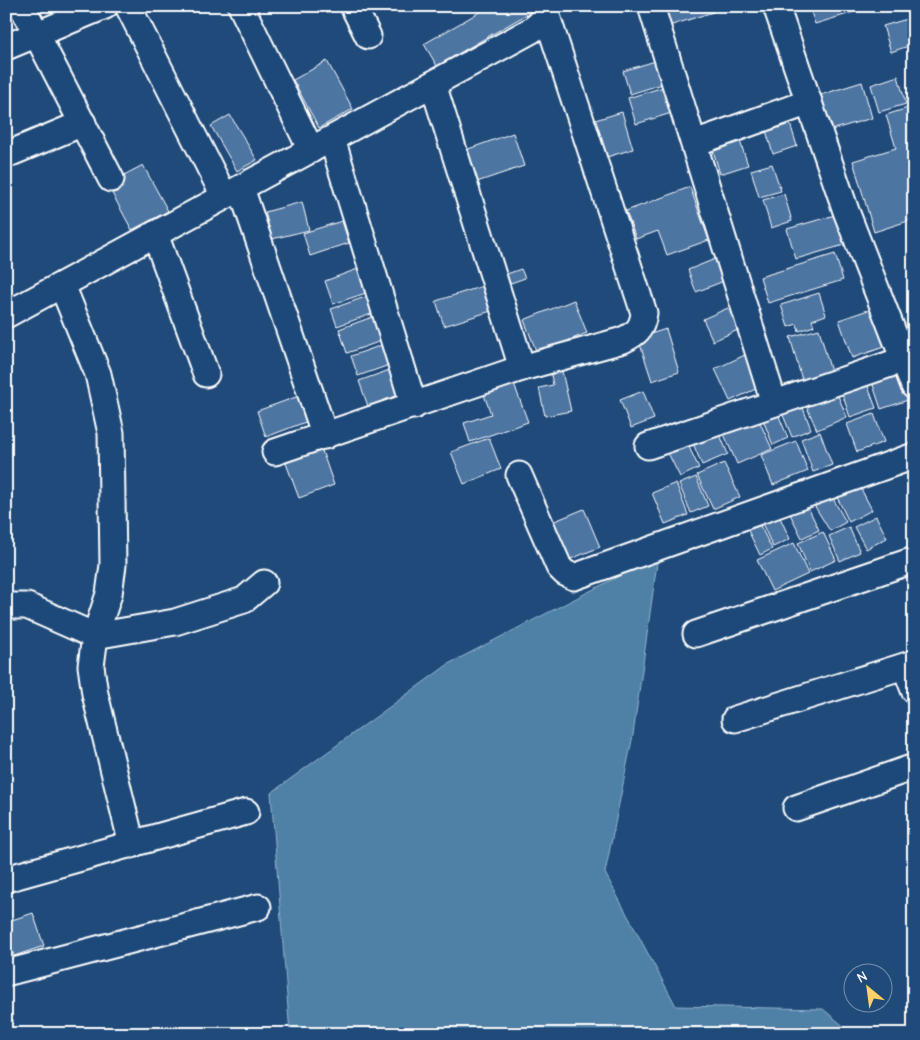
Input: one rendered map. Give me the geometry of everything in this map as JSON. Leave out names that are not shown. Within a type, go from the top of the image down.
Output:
[{"type":"street","points":[[22,6],[111,179]]},
{"type":"street","points":[[6,47],[105,6]]},
{"type":"street","points":[[128,6],[232,192],[325,436]]},
{"type":"street","points":[[241,6],[321,145],[414,406]]},
{"type":"street","points":[[353,6],[368,36]]},
{"type":"street","points":[[651,6],[774,403]]},
{"type":"street","points":[[776,6],[846,211],[909,358],[914,386]]},
{"type":"street","points":[[6,315],[532,30],[542,22],[545,10]]},
{"type":"street","points":[[275,452],[522,368],[623,340],[638,333],[642,325],[644,313],[545,10]]},
{"type":"street","points":[[434,84],[522,368]]},
{"type":"street","points":[[694,143],[809,102]]},
{"type":"street","points":[[6,155],[83,123]]},
{"type":"street","points":[[155,234],[206,374]]},
{"type":"street","points":[[62,285],[98,374],[111,433],[113,565],[110,594],[95,636],[91,666],[95,694],[132,846]]},
{"type":"street","points":[[648,446],[909,358]]},
{"type":"street","points":[[519,475],[559,567],[564,573],[574,577],[914,456]]},
{"type":"street","points":[[696,634],[914,560]]},
{"type":"street","points":[[6,606],[27,606],[95,636],[175,622],[244,600],[264,583]]},
{"type":"street","points":[[735,720],[910,664],[914,690]]},
{"type":"street","points":[[796,808],[914,766]]},
{"type":"street","points":[[6,879],[132,846],[246,812]]},
{"type":"street","points":[[6,973],[258,907]]},
{"type":"water","points":[[658,556],[633,735],[605,873],[676,1006],[823,1009],[853,1034],[290,1034],[271,793],[450,663]]},
{"type":"building","points":[[490,6],[535,6],[536,9],[437,66],[424,44]]},
{"type":"building","points":[[664,6],[712,6],[713,12],[669,26]]},
{"type":"building","points":[[809,6],[874,6],[815,24]]},
{"type":"building","points":[[914,17],[914,44],[891,52],[883,26]]},
{"type":"building","points":[[665,58],[672,81],[630,94],[623,71]]},
{"type":"building","points":[[327,61],[353,109],[319,128],[293,80]]},
{"type":"building","points":[[898,76],[906,104],[879,112],[871,85]]},
{"type":"building","points":[[862,82],[872,118],[828,131],[817,96]]},
{"type":"building","points":[[670,85],[678,111],[636,124],[628,98]]},
{"type":"building","points":[[914,106],[914,219],[874,232],[853,161],[896,148],[886,115]]},
{"type":"building","points":[[622,112],[633,149],[607,157],[595,120]]},
{"type":"building","points":[[230,115],[257,160],[237,171],[211,126]]},
{"type":"building","points":[[788,117],[797,146],[773,154],[764,124]]},
{"type":"building","points":[[737,132],[748,165],[720,174],[710,140]]},
{"type":"building","points":[[513,133],[524,166],[471,184],[460,152]]},
{"type":"building","points":[[772,164],[781,191],[759,197],[751,170]]},
{"type":"building","points":[[143,165],[168,211],[132,230],[107,184]]},
{"type":"building","points":[[690,187],[709,240],[667,255],[658,231],[636,239],[626,211]]},
{"type":"building","points":[[784,194],[792,221],[771,228],[763,200]]},
{"type":"building","points":[[302,202],[309,230],[272,239],[265,212]]},
{"type":"building","points":[[835,215],[844,245],[796,259],[787,229]]},
{"type":"building","points":[[342,221],[349,243],[310,256],[303,233]]},
{"type":"building","points":[[835,254],[843,280],[768,303],[760,277]]},
{"type":"building","points":[[720,257],[729,279],[696,292],[688,270]]},
{"type":"building","points":[[363,267],[372,291],[333,304],[325,281]]},
{"type":"building","points":[[521,269],[525,278],[508,284],[504,275]]},
{"type":"building","points":[[483,286],[491,311],[444,326],[436,301]]},
{"type":"building","points":[[819,293],[826,315],[812,320],[814,326],[799,331],[797,324],[788,327],[781,305]]},
{"type":"building","points":[[371,295],[377,312],[337,326],[331,309]]},
{"type":"building","points":[[574,300],[587,333],[537,353],[524,320]]},
{"type":"building","points":[[728,308],[738,330],[713,341],[703,319]]},
{"type":"building","points":[[874,308],[887,346],[852,358],[839,320]]},
{"type":"building","points":[[378,315],[387,339],[347,353],[339,329]]},
{"type":"building","points":[[666,329],[679,372],[652,381],[638,338]]},
{"type":"building","points":[[819,329],[831,372],[802,380],[790,337]]},
{"type":"building","points":[[388,343],[395,363],[358,376],[351,356]]},
{"type":"building","points":[[747,354],[762,386],[730,401],[715,369]]},
{"type":"building","points":[[398,367],[407,392],[368,406],[359,381]]},
{"type":"building","points":[[561,367],[571,411],[545,416],[539,388],[553,385],[550,370]]},
{"type":"building","points":[[901,369],[911,399],[881,409],[871,379]]},
{"type":"building","points":[[513,381],[528,422],[470,442],[464,423],[491,414],[483,392]]},
{"type":"building","points":[[866,381],[876,408],[850,417],[841,390]]},
{"type":"building","points":[[835,389],[847,417],[817,430],[805,403]]},
{"type":"building","points":[[643,391],[654,419],[631,428],[620,400]]},
{"type":"building","points":[[299,396],[308,421],[266,437],[257,411]]},
{"type":"building","points":[[800,400],[811,429],[792,437],[780,408]]},
{"type":"building","points":[[778,414],[788,438],[773,445],[763,420]]},
{"type":"building","points":[[874,414],[884,442],[857,452],[847,424]]},
{"type":"building","points":[[757,416],[772,449],[737,464],[723,432]]},
{"type":"building","points":[[718,430],[728,454],[702,465],[692,441]]},
{"type":"building","points":[[820,432],[832,465],[813,472],[801,439]]},
{"type":"building","points":[[489,438],[501,469],[464,484],[451,452]]},
{"type":"building","points":[[796,441],[808,471],[773,485],[761,455]]},
{"type":"building","points":[[687,443],[699,468],[680,477],[668,453]]},
{"type":"building","points":[[320,445],[334,485],[299,498],[284,458]]},
{"type":"building","points":[[724,463],[740,497],[713,509],[697,475]]},
{"type":"building","points":[[696,477],[708,506],[691,513],[679,484]]},
{"type":"building","points":[[857,481],[872,510],[849,522],[835,493]]},
{"type":"building","points":[[676,483],[688,515],[665,524],[652,493]]},
{"type":"building","points":[[831,495],[846,522],[830,531],[814,505]]},
{"type":"building","points":[[807,505],[819,530],[802,538],[790,514]]},
{"type":"building","points":[[584,509],[600,547],[566,561],[550,523]]},
{"type":"building","points":[[777,511],[790,539],[773,547],[760,519]]},
{"type":"building","points":[[754,514],[772,549],[760,555],[743,520]]},
{"type":"building","points":[[876,516],[887,538],[866,549],[854,527]]},
{"type":"building","points":[[849,527],[860,552],[840,561],[829,536]]},
{"type":"building","points":[[823,532],[836,560],[810,572],[798,543]]},
{"type":"building","points":[[794,543],[808,574],[772,591],[757,560]]},
{"type":"building","points":[[33,913],[44,946],[14,956],[6,932],[6,922]]}]
